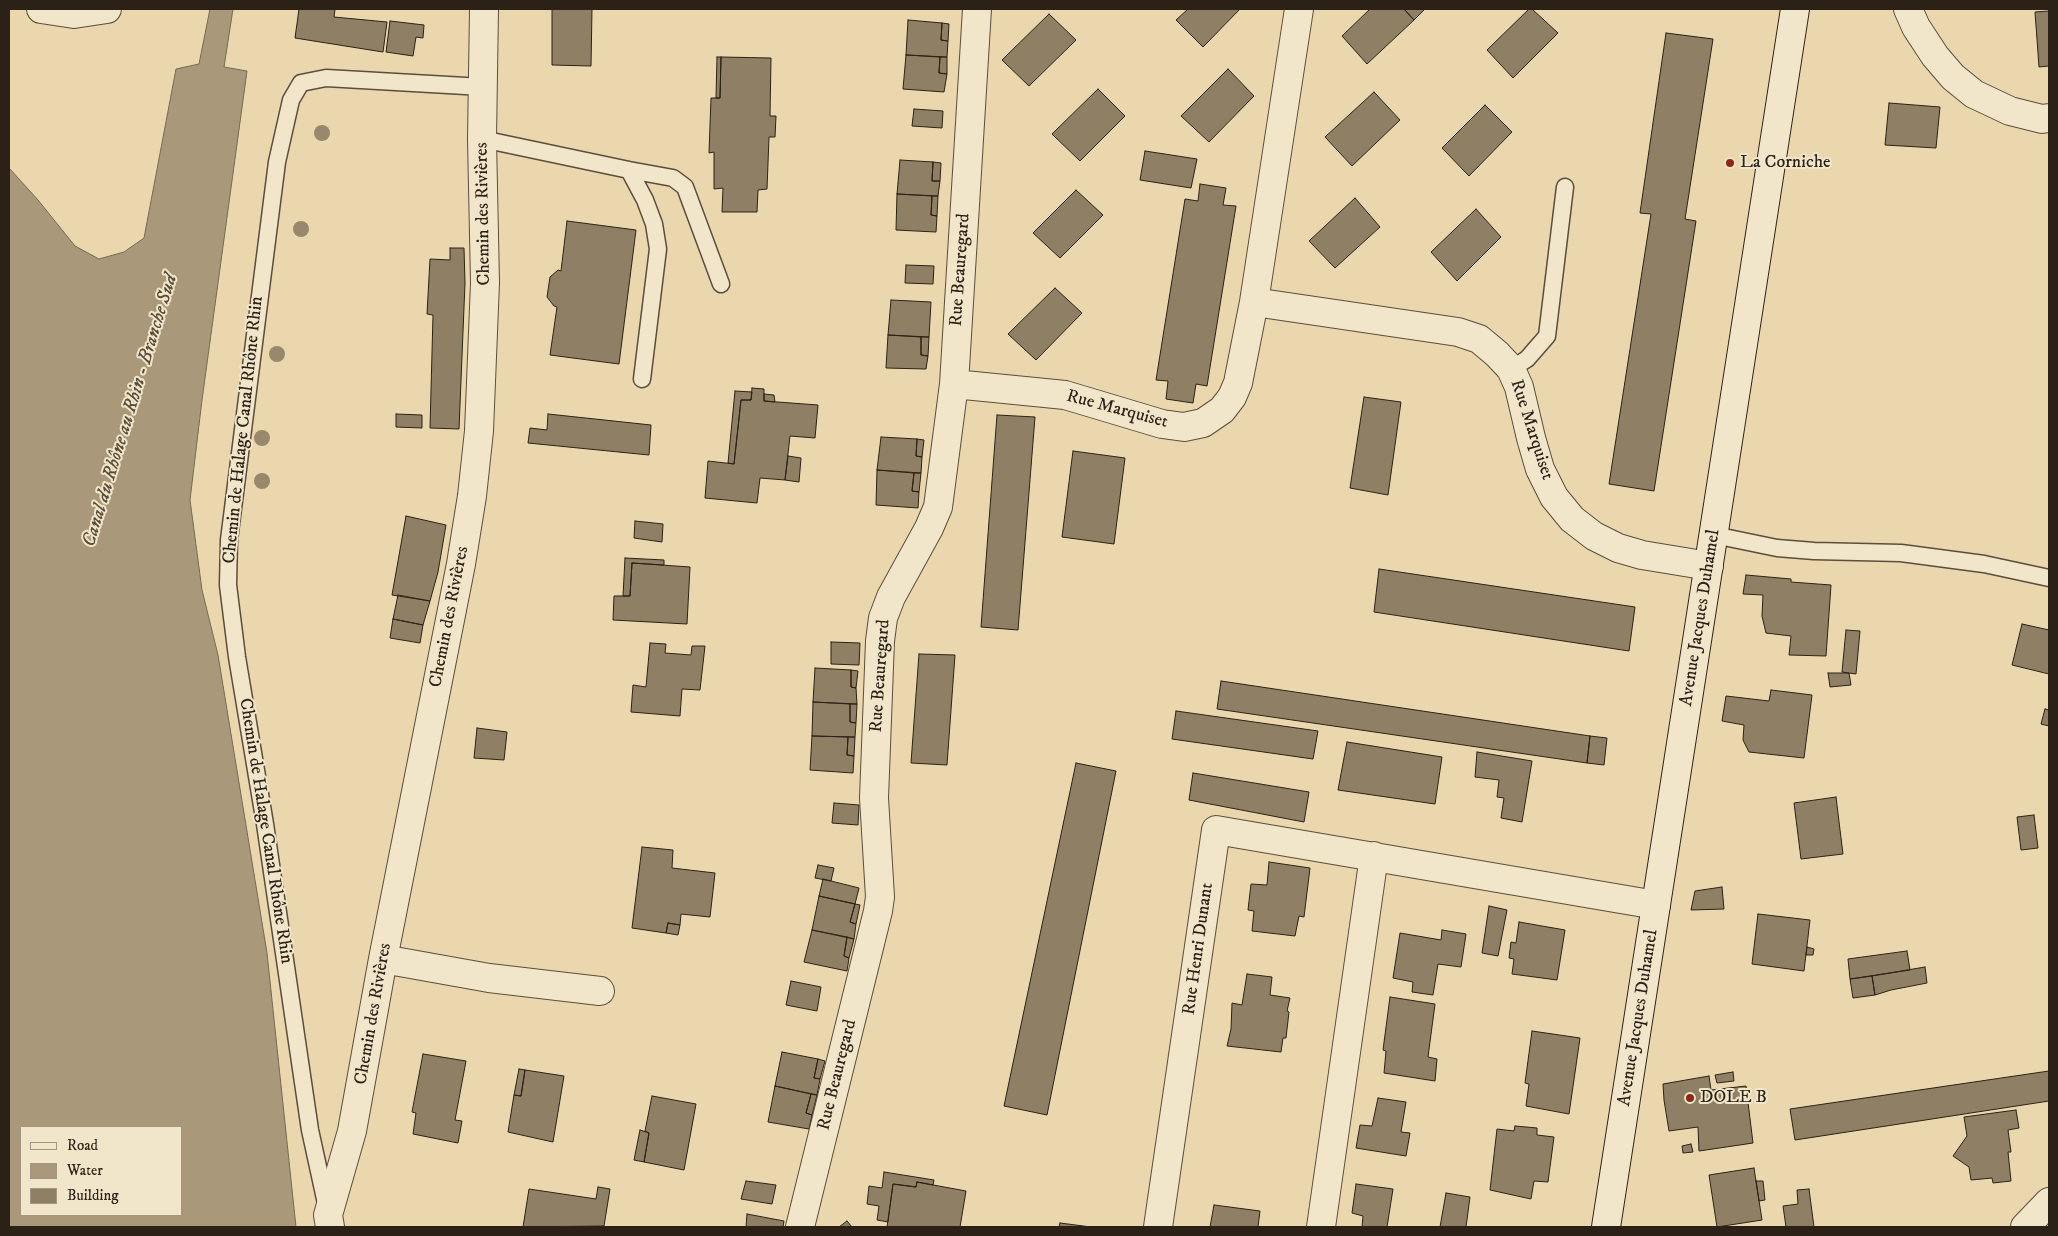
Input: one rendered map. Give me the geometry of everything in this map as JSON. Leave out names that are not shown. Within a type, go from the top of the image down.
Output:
[{"type":"street","points":[[41,9],[74,14],[107,9]]},
{"type":"street","name":"Chemin des Rivières","points":[[329,1221],[352,1131],[383,959],[461,564],[472,496],[479,430],[485,283],[482,139],[484,9]]},
{"type":"street","name":"Rue Beauregard","points":[[800,1227],[878,912],[880,897],[874,798],[880,641],[883,618],[891,597],[929,528],[938,507],[954,384],[977,9]]},
{"type":"street","name":"Rue Marquiset","points":[[954,384],[1065,395],[1162,424],[1184,427],[1203,423],[1222,410],[1232,397],[1238,383],[1254,302],[1299,9]]},
{"type":"street","name":"Avenue Jacques Duhamel","points":[[1606,1227],[1794,9]]},
{"type":"street","points":[[1908,9],[1916,27],[1935,56],[1953,78],[1974,94],[2010,111],[2042,119],[2049,118]]},
{"type":"street","name":"Rue Marquiset","points":[[1254,302],[1458,332],[1479,339],[1498,354],[1511,370],[1519,388],[1540,469],[1554,496],[1572,519],[1594,536],[1618,548],[1642,555],[1709,566]]},
{"type":"street","name":"Rue Henri Dunant","points":[[1158,1227],[1216,830],[1656,905]]},
{"type":"street","points":[[1321,1227],[1374,856]]},
{"type":"street","points":[[383,959],[489,978],[600,991]]},
{"type":"street","points":[[2025,1227],[2049,1202]]},
{"type":"lane","name":"Chemin de Halage Canal Rhône Rhin","points":[[329,1221],[310,1130],[266,824],[237,657],[228,585],[229,540],[276,162],[291,100],[301,83],[326,78],[483,87]]},
{"type":"lane","points":[[482,139],[674,178],[685,187],[721,284]]},
{"type":"lane","points":[[629,170],[645,200],[654,224],[658,249],[642,379]]},
{"type":"lane","points":[[1511,370],[1527,360],[1547,336],[1565,187]]},
{"type":"lane","points":[[1714,535],[1777,548],[1919,555],[1984,564],[2049,578]]},
{"type":"water","name":"Canal du Rhône au Rhin - Branche Sud","points":[[210,9],[233,9],[224,67],[247,71],[190,500],[202,590],[218,655],[267,953],[296,1227],[9,1227],[9,168],[75,246],[99,259],[124,252],[144,238],[176,69],[199,64]]},
{"type":"building","points":[[299,9],[335,9],[334,17],[387,22],[383,52],[295,38]]},
{"type":"building","points":[[552,9],[592,9],[591,66],[552,65]]},
{"type":"building","points":[[1188,9],[1240,9],[1203,47],[1176,20]]},
{"type":"building","points":[[1370,9],[1404,9],[1414,20],[1367,64],[1342,36]]},
{"type":"building","points":[[1404,9],[1425,9],[1414,20]]},
{"type":"building","points":[[1529,9],[1532,9],[1558,33],[1513,78],[1487,50]]},
{"type":"building","points":[[2049,11],[2049,66],[2039,67],[2035,12]]},
{"type":"building","points":[[1049,14],[1076,40],[1029,86],[1002,60]]},
{"type":"building","points":[[908,20],[942,23],[941,40],[948,41],[947,57],[906,55]]},
{"type":"building","points":[[390,21],[424,25],[423,38],[416,37],[413,56],[386,52]]},
{"type":"building","points":[[942,23],[949,24],[948,41],[941,40]]},
{"type":"building","points":[[1666,33],[1713,39],[1685,219],[1696,221],[1654,491],[1609,484],[1651,214],[1640,213]]},
{"type":"building","points":[[906,55],[940,57],[939,73],[947,74],[944,92],[903,89]]},
{"type":"building","points":[[717,57],[721,57],[720,98],[716,98]]},
{"type":"building","points":[[721,57],[771,58],[770,116],[776,116],[775,137],[769,137],[767,189],[758,190],[757,212],[722,212],[723,188],[714,189],[714,152],[709,153],[711,98],[720,98]]},
{"type":"building","points":[[940,57],[947,57],[947,74],[939,73]]},
{"type":"building","points":[[1228,69],[1254,96],[1209,142],[1181,116]]},
{"type":"building","points":[[1098,89],[1125,116],[1080,161],[1052,134]]},
{"type":"building","points":[[1374,92],[1400,120],[1352,166],[1325,137]]},
{"type":"building","points":[[1889,103],[1940,107],[1936,148],[1885,145]]},
{"type":"building","points":[[1485,105],[1512,132],[1469,176],[1442,148]]},
{"type":"building","points":[[914,109],[943,111],[942,128],[912,126]]},
{"type":"building","points":[[1145,151],[1197,159],[1191,188],[1140,180]]},
{"type":"building","points":[[900,160],[933,162],[932,181],[940,181],[938,196],[897,194]]},
{"type":"building","points":[[933,162],[941,163],[940,181],[932,181]]},
{"type":"building","points":[[1200,184],[1226,188],[1223,205],[1236,206],[1207,386],[1196,384],[1193,403],[1166,399],[1168,381],[1156,380],[1185,199],[1198,201]]},
{"type":"building","points":[[1076,190],[1103,215],[1060,258],[1033,233]]},
{"type":"building","points":[[897,194],[932,196],[931,215],[937,216],[936,232],[896,230]]},
{"type":"building","points":[[932,196],[938,196],[937,216],[931,215]]},
{"type":"building","points":[[1355,198],[1380,227],[1335,268],[1309,241]]},
{"type":"building","points":[[1476,209],[1501,237],[1457,281],[1431,252]]},
{"type":"building","points":[[567,221],[636,230],[619,364],[550,355],[557,307],[547,297],[550,277],[558,270],[561,271]]},
{"type":"building","points":[[450,248],[464,248],[465,283],[459,429],[430,428],[433,315],[427,314],[430,259],[450,260]]},
{"type":"building","points":[[906,265],[934,266],[933,284],[905,283]]},
{"type":"building","points":[[1055,288],[1082,313],[1036,360],[1008,334]]},
{"type":"building","points":[[891,300],[931,302],[929,337],[888,335]]},
{"type":"building","points":[[888,335],[921,337],[921,355],[928,356],[926,369],[886,368]]},
{"type":"building","points":[[921,337],[929,337],[928,356],[921,355]]},
{"type":"building","points":[[752,388],[764,389],[764,401],[818,405],[815,438],[790,436],[785,480],[760,478],[757,503],[705,498],[708,461],[734,464],[741,400],[751,400]]},
{"type":"building","points":[[735,391],[752,392],[751,400],[741,400],[734,464],[728,463]]},
{"type":"building","points":[[764,394],[774,395],[775,402],[764,401]]},
{"type":"building","points":[[1364,397],[1401,402],[1388,495],[1350,488]]},
{"type":"building","points":[[396,414],[422,415],[422,428],[396,427]]},
{"type":"building","points":[[548,414],[651,425],[649,455],[528,443],[530,428],[547,430]]},
{"type":"building","points":[[997,415],[1035,417],[1018,630],[981,627]]},
{"type":"building","points":[[881,437],[917,439],[916,456],[922,457],[921,473],[877,470]]},
{"type":"building","points":[[917,439],[924,440],[922,457],[916,456]]},
{"type":"building","points":[[1073,451],[1125,458],[1114,544],[1062,537]]},
{"type":"building","points":[[788,456],[801,458],[799,482],[785,480]]},
{"type":"building","points":[[877,470],[914,473],[912,491],[919,492],[918,508],[876,505]]},
{"type":"building","points":[[914,473],[921,473],[919,492],[912,491]]},
{"type":"building","points":[[406,516],[446,525],[438,572],[430,601],[392,595]]},
{"type":"building","points":[[635,521],[663,524],[662,542],[634,538]]},
{"type":"building","points":[[625,558],[664,560],[664,565],[632,563],[630,596],[623,596]]},
{"type":"building","points":[[632,563],[690,567],[687,624],[613,620],[614,596],[630,596]]},
{"type":"building","points":[[1379,569],[1635,607],[1629,651],[1374,612]]},
{"type":"building","points":[[1746,575],[1791,579],[1791,582],[1831,585],[1826,656],[1789,655],[1791,636],[1766,633],[1762,616],[1763,595],[1743,594]]},
{"type":"building","points":[[398,595],[430,601],[423,625],[393,619]]},
{"type":"building","points":[[393,619],[423,625],[420,643],[390,638]]},
{"type":"building","points":[[2022,624],[2049,630],[2049,674],[2012,665]]},
{"type":"building","points":[[1846,630],[1860,631],[1856,674],[1842,672]]},
{"type":"building","points":[[831,642],[860,643],[859,665],[831,664]]},
{"type":"building","points":[[650,643],[666,644],[665,653],[691,655],[692,646],[705,646],[700,690],[682,689],[680,716],[631,712],[633,685],[646,687]]},
{"type":"building","points":[[919,654],[955,655],[947,765],[911,763]]},
{"type":"building","points":[[815,668],[851,670],[851,687],[856,688],[857,704],[813,702]]},
{"type":"building","points":[[851,670],[858,671],[856,688],[851,687]]},
{"type":"building","points":[[1828,673],[1849,673],[1851,685],[1830,687]]},
{"type":"building","points":[[1221,681],[1590,736],[1587,763],[1217,709]]},
{"type":"building","points":[[1771,690],[1812,695],[1804,758],[1749,752],[1743,740],[1744,725],[1722,721],[1726,696],[1769,701]]},
{"type":"building","points":[[813,702],[850,704],[850,722],[856,723],[855,737],[812,736]]},
{"type":"building","points":[[850,704],[857,704],[856,723],[850,722]]},
{"type":"building","points":[[2045,709],[2049,710],[2049,726],[2041,724]]},
{"type":"building","points":[[1176,711],[1318,731],[1313,759],[1172,739]]},
{"type":"building","points":[[477,728],[507,732],[504,760],[474,758]]},
{"type":"building","points":[[812,736],[848,737],[847,755],[854,756],[853,773],[810,770]]},
{"type":"building","points":[[1590,736],[1607,738],[1604,765],[1587,763]]},
{"type":"building","points":[[848,737],[855,737],[854,756],[847,755]]},
{"type":"building","points":[[1347,742],[1442,757],[1435,804],[1338,790]]},
{"type":"building","points":[[1477,752],[1532,761],[1522,822],[1501,818],[1504,798],[1497,797],[1499,780],[1475,777]]},
{"type":"building","points":[[1076,763],[1116,771],[1047,1115],[1004,1106]]},
{"type":"building","points":[[1193,773],[1309,792],[1304,822],[1189,800]]},
{"type":"building","points":[[1836,797],[1843,854],[1801,859],[1794,803]]},
{"type":"building","points":[[834,803],[859,805],[858,825],[832,823]]},
{"type":"building","points":[[2034,815],[2038,848],[2021,850],[2017,817]]},
{"type":"building","points":[[642,847],[673,850],[672,868],[715,873],[710,917],[681,914],[680,925],[668,923],[666,933],[632,928]]},
{"type":"building","points":[[1269,862],[1310,868],[1304,917],[1299,916],[1295,936],[1252,931],[1254,911],[1248,910],[1251,884],[1267,885]]},
{"type":"building","points":[[818,865],[834,868],[831,881],[815,878]]},
{"type":"building","points":[[823,879],[859,888],[855,904],[819,896]]},
{"type":"building","points":[[1722,887],[1724,909],[1691,910],[1695,891]]},
{"type":"building","points":[[819,896],[855,904],[850,922],[856,924],[854,939],[812,930]]},
{"type":"building","points":[[855,904],[860,905],[856,924],[850,922]]},
{"type":"building","points":[[1489,906],[1507,910],[1498,956],[1482,953]]},
{"type":"building","points":[[1758,914],[1810,920],[1804,971],[1752,964]]},
{"type":"building","points":[[1519,922],[1565,930],[1557,980],[1512,974],[1514,959],[1509,958],[1511,942],[1516,943]]},
{"type":"building","points":[[668,923],[680,925],[678,935],[666,933]]},
{"type":"building","points":[[812,930],[847,937],[844,956],[849,958],[847,971],[804,962]]},
{"type":"building","points":[[1442,930],[1466,934],[1461,967],[1438,964],[1433,995],[1412,992],[1413,982],[1393,978],[1400,933],[1441,940]]},
{"type":"building","points":[[847,937],[854,939],[849,958],[844,956]]},
{"type":"building","points":[[1807,947],[1814,949],[1813,955],[1806,955]]},
{"type":"building","points":[[1907,951],[1910,970],[1850,979],[1848,959]]},
{"type":"building","points":[[1925,967],[1927,983],[1875,995],[1872,976]]},
{"type":"building","points":[[1247,974],[1272,977],[1270,995],[1290,998],[1287,1011],[1289,1012],[1286,1038],[1283,1038],[1281,1052],[1227,1046],[1231,1029],[1232,1003],[1242,1005]]},
{"type":"building","points":[[1872,976],[1875,995],[1853,998],[1850,979]]},
{"type":"building","points":[[791,981],[821,987],[817,1011],[786,1005]]},
{"type":"building","points":[[1390,997],[1435,1004],[1428,1057],[1437,1059],[1435,1081],[1384,1073],[1386,1051],[1383,1050]]},
{"type":"building","points":[[1532,1031],[1580,1038],[1569,1114],[1526,1106],[1529,1084],[1525,1083]]},
{"type":"building","points":[[782,1052],[818,1059],[814,1078],[820,1079],[817,1095],[775,1086]]},
{"type":"building","points":[[423,1054],[466,1061],[455,1120],[462,1121],[458,1143],[413,1134],[416,1113],[412,1112]]},
{"type":"building","points":[[818,1059],[825,1061],[820,1079],[814,1078]]},
{"type":"building","points":[[519,1069],[525,1070],[521,1096],[514,1095]]},
{"type":"building","points":[[525,1070],[564,1076],[553,1142],[508,1132],[514,1095],[521,1096]]},
{"type":"building","points":[[2049,1071],[2049,1101],[1795,1140],[1790,1109]]},
{"type":"building","points":[[1733,1072],[1734,1081],[1717,1083],[1715,1075]]},
{"type":"building","points":[[1709,1076],[1711,1090],[1746,1086],[1753,1143],[1699,1151],[1698,1127],[1669,1131],[1663,1084]]},
{"type":"building","points":[[775,1086],[811,1094],[806,1113],[812,1115],[809,1129],[768,1122]]},
{"type":"building","points":[[811,1094],[817,1095],[812,1115],[806,1113]]},
{"type":"building","points":[[652,1096],[696,1104],[684,1170],[644,1162],[649,1133],[645,1131]]},
{"type":"building","points":[[1378,1098],[1406,1102],[1401,1132],[1410,1133],[1406,1156],[1356,1148],[1360,1125],[1372,1126]]},
{"type":"building","points":[[2016,1110],[2019,1128],[2008,1130],[2011,1152],[2008,1152],[2011,1181],[1993,1183],[1992,1178],[1971,1180],[1969,1167],[1953,1156],[1967,1136],[1964,1117]]},
{"type":"building","points":[[1515,1126],[1537,1128],[1537,1135],[1554,1137],[1548,1182],[1534,1181],[1531,1199],[1490,1190],[1497,1129],[1514,1131]]},
{"type":"building","points":[[640,1130],[649,1133],[644,1162],[634,1160]]},
{"type":"building","points":[[1691,1144],[1693,1152],[1683,1153],[1682,1146]]},
{"type":"building","points":[[1754,1168],[1762,1220],[1717,1227],[1709,1175]]},
{"type":"building","points":[[884,1172],[934,1180],[933,1185],[917,1182],[916,1187],[893,1184],[888,1222],[877,1220],[879,1206],[867,1204],[869,1186],[882,1188]]},
{"type":"building","points":[[746,1181],[776,1185],[772,1204],[741,1199]]},
{"type":"building","points":[[1756,1181],[1763,1181],[1765,1200],[1759,1201]]},
{"type":"building","points":[[917,1182],[966,1191],[960,1227],[887,1227],[893,1184],[916,1187]]},
{"type":"building","points":[[1356,1184],[1393,1189],[1387,1227],[1362,1227],[1363,1216],[1352,1213]]},
{"type":"building","points":[[598,1187],[610,1189],[604,1226],[523,1227],[529,1189],[596,1199]]},
{"type":"building","points":[[1809,1189],[1814,1227],[1786,1227],[1783,1206],[1798,1204],[1797,1190]]},
{"type":"building","points":[[1446,1193],[1470,1197],[1466,1227],[1440,1227]]},
{"type":"building","points":[[1214,1205],[1260,1211],[1258,1227],[1210,1227]]},
{"type":"building","points":[[747,1214],[784,1221],[783,1227],[746,1227]]},
{"type":"building","points":[[847,1221],[852,1227],[839,1227]]},
{"type":"building","points":[[1060,1223],[1091,1227],[1059,1227]]},
{"type":"place","name":"La Corniche","points":[[1730,163]]},
{"type":"place","name":"DOLE B","points":[[1690,1098]]}]
